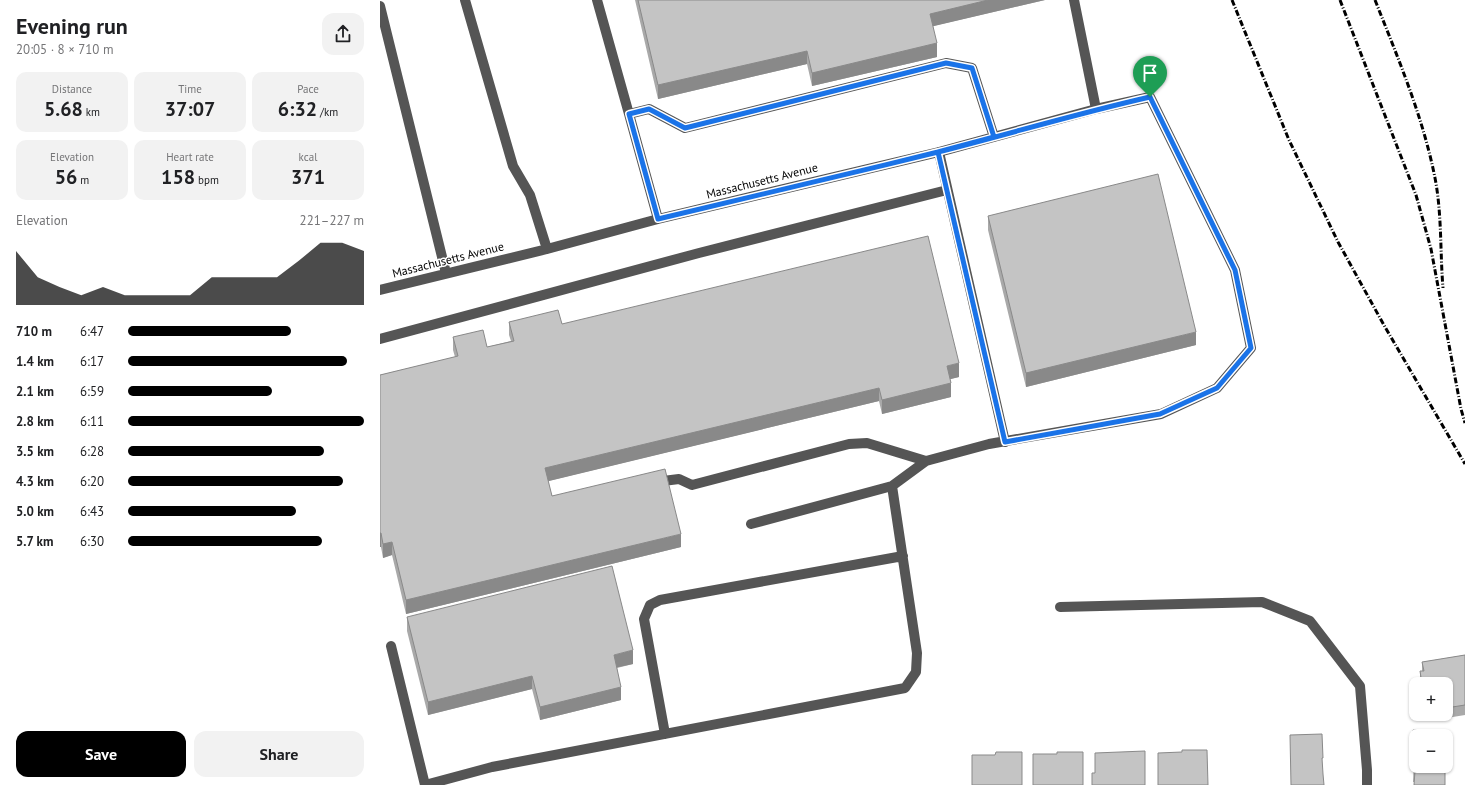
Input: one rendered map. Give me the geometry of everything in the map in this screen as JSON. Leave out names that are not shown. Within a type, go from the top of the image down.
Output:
[{"type":"street","points":[[465,0],[513,166],[530,195],[547,249]]},
{"type":"street","points":[[597,0],[658,219]]},
{"type":"street","points":[[1074,0],[1096,109]]},
{"type":"street","points":[[380,6],[446,273]]},
{"type":"street","points":[[629,114],[649,109],[685,128],[946,63],[972,68],[994,137]]},
{"type":"street","name":"Massachusetts Avenue","points":[[380,290],[547,249],[658,219],[938,152],[1096,109],[1150,97],[1235,270],[1251,348],[1217,388],[1160,414],[1005,442]]},
{"type":"street","points":[[751,524],[892,486],[926,461],[989,444],[1005,442],[938,152]]},
{"type":"street","points":[[380,339],[699,253],[947,190]]},
{"type":"street","points":[[642,485],[664,480],[679,479],[692,485],[849,444],[867,443],[926,461]]},
{"type":"street","points":[[391,646],[425,785],[492,767],[906,688],[916,672],[917,653],[892,486]]},
{"type":"street","points":[[665,734],[644,619],[650,605],[660,600],[903,556]]},
{"type":"street","points":[[1060,607],[1262,602],[1310,621],[1360,686],[1367,785]]},
{"type":"building","points":[[638,0],[988,0],[930,14],[937,43],[812,73],[807,51],[658,85]]},
{"type":"building","points":[[1158,174],[1196,332],[1026,373],[988,216]]},
{"type":"building","points":[[928,236],[959,363],[947,366],[951,383],[882,400],[879,388],[545,468],[552,496],[665,469],[681,534],[406,600],[392,542],[383,544],[380,533],[380,375],[458,356],[453,337],[483,330],[487,347],[514,341],[509,322],[558,310],[562,324]]},
{"type":"building","points":[[612,566],[633,650],[614,655],[621,687],[540,707],[532,676],[428,702],[407,617]]},
{"type":"building","points":[[1465,655],[1465,705],[1453,707],[1453,677],[1421,677],[1420,671],[1424,671],[1422,662]]},
{"type":"building","points":[[1322,734],[1324,785],[1291,785],[1290,735]]},
{"type":"building","points":[[1182,750],[1207,750],[1208,785],[1158,785],[1158,753],[1182,752]]},
{"type":"building","points":[[1145,751],[1145,785],[1092,785],[1092,773],[1095,773],[1095,753]]},
{"type":"building","points":[[996,752],[1022,752],[1022,785],[972,785],[972,755],[995,755]]},
{"type":"building","points":[[1057,752],[1083,752],[1083,785],[1033,785],[1033,754],[1057,754]]},
{"type":"building","points":[[1415,773],[1445,773],[1445,785],[1414,785]]},
{"type":"railway","points":[[1232,0],[1289,140],[1338,242],[1385,327],[1465,464]]},
{"type":"railway","points":[[1340,0],[1416,195],[1431,249],[1461,409],[1465,423]]},
{"type":"railway","points":[[1375,0],[1417,110],[1430,155],[1439,205],[1443,288]]},
{"type":"route","points":[[1150,97],[1096,109],[994,137],[938,152],[658,219],[629,114],[649,109],[685,128],[946,63],[972,68],[994,137],[938,152],[1005,442],[1160,414],[1217,388],[1251,348],[1235,270],[1176,153],[1150,97]]}]
